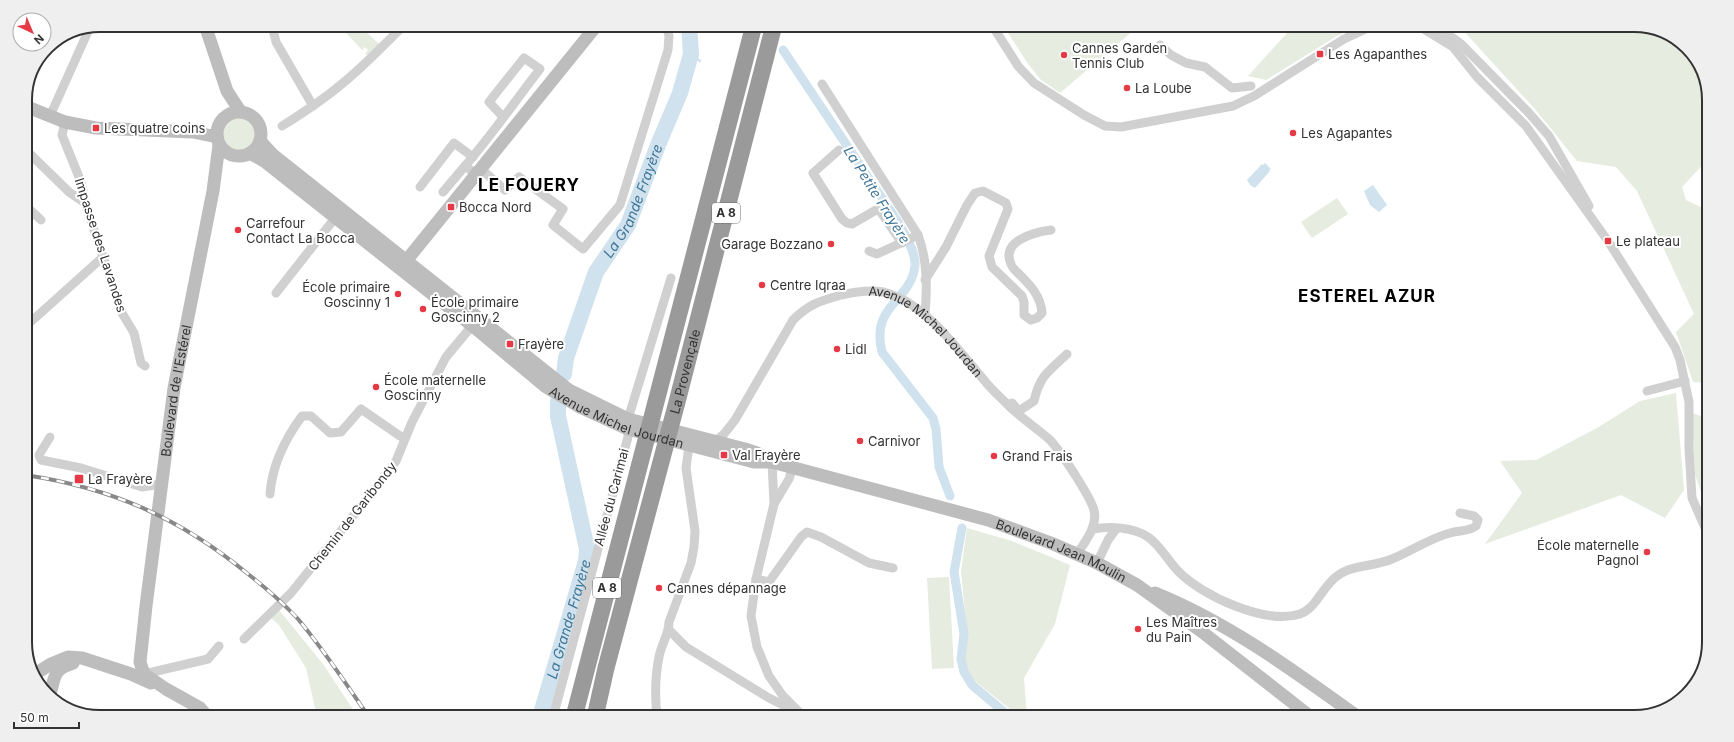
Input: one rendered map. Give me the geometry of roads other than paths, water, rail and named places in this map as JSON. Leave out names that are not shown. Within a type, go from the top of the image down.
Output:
[{"type":"highway","name":"La Provençale","points":[[576,710],[752,32]]},
{"type":"highway","name":"La Provençale","points":[[596,710],[772,32]]},
{"type":"main road","points":[[32,109],[66,122],[96,128],[193,132],[218,141],[223,150],[234,155],[239,156],[250,153],[260,141],[260,124],[252,115],[240,111],[227,91],[207,32]]},
{"type":"main road","points":[[390,262],[406,261],[588,32]]},
{"type":"main road","points":[[218,141],[227,91]]},
{"type":"main road","points":[[193,132],[240,111]]},
{"type":"main road","name":"Boulevard de l'Estérel","points":[[142,668],[146,606],[174,388],[213,191],[218,141]]},
{"type":"main road","name":"Avenue Michel Jourdan","points":[[260,141],[272,154],[446,292],[475,322],[546,387],[578,406],[689,446],[754,462],[772,462]]},
{"type":"main road","name":"Avenue Michel Jourdan","points":[[250,153],[264,161],[433,296],[475,322]]},
{"type":"main road","name":"Boulevard de l'Estérel","points":[[213,191],[234,155]]},
{"type":"main road","name":"Avenue Michel Jourdan","points":[[628,424],[717,441],[757,453],[772,462]]},
{"type":"main road","name":"Boulevard Jean Moulin","points":[[772,462],[988,520],[1033,536],[1097,563],[1137,585],[1201,631],[1302,710]]},
{"type":"main road","points":[[1137,585],[1200,614],[1246,641],[1348,710]]},
{"type":"main road","points":[[40,671],[68,657],[82,658],[131,674],[166,689],[202,710]]},
{"type":"main road","points":[[53,690],[55,674],[64,666],[75,663],[99,664]]},
{"type":"main road","points":[[131,674],[142,668],[166,689]]},
{"type":"street","points":[[274,32],[276,42],[313,106]]},
{"type":"street","points":[[282,126],[313,106],[360,68],[397,32]]},
{"type":"street","points":[[465,166],[478,172],[505,190],[519,177],[563,209],[553,225],[583,249],[620,204],[668,50],[668,32]]},
{"type":"street","points":[[996,32],[1018,66],[1034,84],[1084,115],[1105,126],[1121,127],[1233,106],[1254,96],[1344,38],[1358,32]]},
{"type":"street","points":[[1428,32],[1453,47],[1477,77],[1526,126],[1598,227]]},
{"type":"street","points":[[1444,32],[1461,44],[1528,112],[1549,136],[1571,174],[1598,227],[1675,347],[1685,381],[1689,402],[1689,448],[1692,498],[1702,521]]},
{"type":"street","points":[[50,116],[87,33]]},
{"type":"street","points":[[1160,45],[1171,55],[1186,63],[1205,67],[1232,88],[1251,86]]},
{"type":"street","points":[[443,192],[465,166],[503,117],[540,69],[524,58],[488,102],[503,117]]},
{"type":"street","points":[[822,84],[924,252],[925,280],[927,289],[925,315]]},
{"type":"street","name":"Impasse des Lavandes","points":[[66,122],[62,135],[81,182],[85,202],[122,313],[134,333],[141,364],[145,366]]},
{"type":"street","points":[[420,187],[454,143],[472,157]]},
{"type":"street","points":[[839,150],[813,173],[842,219],[847,223],[852,224],[876,210],[880,211],[902,243]]},
{"type":"street","points":[[32,156],[69,192],[85,202]]},
{"type":"street","points":[[925,280],[946,247],[967,205],[975,193],[983,191],[1006,203],[1008,209],[989,256],[992,267],[1022,296],[1024,302],[1024,315],[1032,320],[1037,318],[1042,312],[1041,305],[1032,287],[1011,266],[1009,252],[1014,244],[1020,239],[1043,231],[1051,230]]},
{"type":"street","points":[[32,212],[41,220]]},
{"type":"street","points":[[276,293],[335,218]]},
{"type":"street","points":[[869,251],[878,254],[915,237]]},
{"type":"street","points":[[32,321],[103,257]]},
{"type":"street","name":"Allée du Carimai","points":[[555,710],[628,437],[628,424],[672,278]]},
{"type":"street","name":"Avenue Michel Jourdan","points":[[717,441],[735,420],[794,320],[801,312],[818,301],[857,291],[881,292],[893,295],[907,302],[925,315],[962,353],[985,382],[1016,414],[1049,440],[1063,457],[1089,498],[1094,510],[1093,529]]},
{"type":"street","points":[[433,296],[446,292]]},
{"type":"street","name":"Chemin de Garibondy","points":[[244,639],[291,593],[378,486],[396,461],[406,437],[446,356],[475,322]]},
{"type":"street","points":[[985,382],[994,384],[1019,411],[1034,401],[1037,388],[1042,378],[1068,354]]},
{"type":"street","points":[[1647,391],[1685,381]]},
{"type":"street","points":[[270,494],[271,478],[282,451],[302,416],[311,416],[330,433],[341,432],[361,409],[400,436],[406,437]]},
{"type":"street","points":[[50,437],[39,454],[41,460],[81,468],[142,487],[161,484]]},
{"type":"street","points":[[704,450],[717,441]]},
{"type":"street","points":[[657,710],[656,678],[659,658],[664,639],[669,630],[669,622],[691,563],[694,547],[695,531],[686,468],[689,446]]},
{"type":"street","points":[[772,462],[774,504],[756,579],[751,616],[757,647],[769,676],[783,696],[797,710]]},
{"type":"street","points":[[774,504],[789,479],[793,467]]},
{"type":"street","points":[[1077,554],[1093,529],[1103,527],[1135,530],[1149,538],[1179,573],[1198,587],[1223,602],[1254,612],[1282,617],[1301,614],[1314,605],[1335,576],[1349,570],[1391,560],[1430,540],[1450,533],[1470,530],[1476,526],[1478,520],[1474,516],[1460,513]]},
{"type":"street","points":[[1097,563],[1108,540],[1116,529]]},
{"type":"street","points":[[756,579],[769,582],[801,536],[807,532],[821,537],[869,563],[892,568]]},
{"type":"street","points":[[669,630],[686,647],[769,698],[792,710]]},
{"type":"street","points":[[142,668],[208,658],[219,646]]},
{"type":"water","points":[[1265,163],[1271,169],[1255,188],[1250,185],[1247,180],[1262,164],[1263,165]]},
{"type":"water","points":[[1373,185],[1387,205],[1379,212],[1370,205],[1364,191]]},
{"type":"waterway","name":"La Grande Frayère","points":[[564,374],[566,358],[596,272],[628,225],[658,145],[680,93],[691,54],[689,32]]},
{"type":"waterway","name":"La Petite Frayère","points":[[783,50],[898,222],[914,254],[915,265],[912,277],[907,287],[886,313],[882,323],[880,336],[882,352],[933,418],[936,429],[939,467],[950,496]]},
{"type":"waterway","points":[[691,54],[700,61]]},
{"type":"waterway","name":"La Grande Frayère","points":[[542,710],[586,561],[587,549],[558,416],[558,402]]},
{"type":"waterway","name":"La Petite Frayère","points":[[962,528],[954,572],[964,634],[961,659],[964,672],[972,685],[1002,710]]},
{"type":"railway","points":[[32,476],[87,488],[144,508],[170,521],[222,554],[268,590],[298,619],[326,655],[364,710]]},
{"type":"place","name":"Les Agapanthes","points":[[1320,54]]},
{"type":"place","name":"Cannes Garden Tennis Club","points":[[1064,55]]},
{"type":"place","name":"La Loube","points":[[1127,88]]},
{"type":"place","name":"Les quatre coins","points":[[96,128]]},
{"type":"place","name":"Les Agapantes","points":[[1293,133]]},
{"type":"place","name":"Bocca Nord","points":[[451,207]]},
{"type":"place","name":"Carrefour Contact La Bocca","points":[[238,230]]},
{"type":"place","name":"Le plateau","points":[[1608,241]]},
{"type":"place","name":"Garage Bozzano","points":[[831,244]]},
{"type":"place","name":"Centre Iqraa","points":[[762,285]]},
{"type":"place","name":"École primaire Goscinny 1","points":[[398,294]]},
{"type":"place","name":"École primaire Goscinny 2","points":[[423,309]]},
{"type":"place","name":"Frayère","points":[[510,344]]},
{"type":"place","name":"Lidl","points":[[837,349]]},
{"type":"place","name":"École maternelle Goscinny","points":[[376,387]]},
{"type":"place","name":"Carnivor","points":[[860,441]]},
{"type":"place","name":"Val Frayère","points":[[724,455]]},
{"type":"place","name":"Grand Frais","points":[[994,456]]},
{"type":"place","name":"La Frayère","points":[[79,479]]},
{"type":"place","name":"École maternelle Pagnol","points":[[1647,552]]},
{"type":"place","name":"Cannes dépannage","points":[[659,588]]},
{"type":"place","name":"Les Maîtres du Pain","points":[[1138,629]]},
{"type":"district","name":"LE FOUERY","points":[[529,185]]},
{"type":"district","name":"ESTEREL AZUR","points":[[1367,296]]}]
